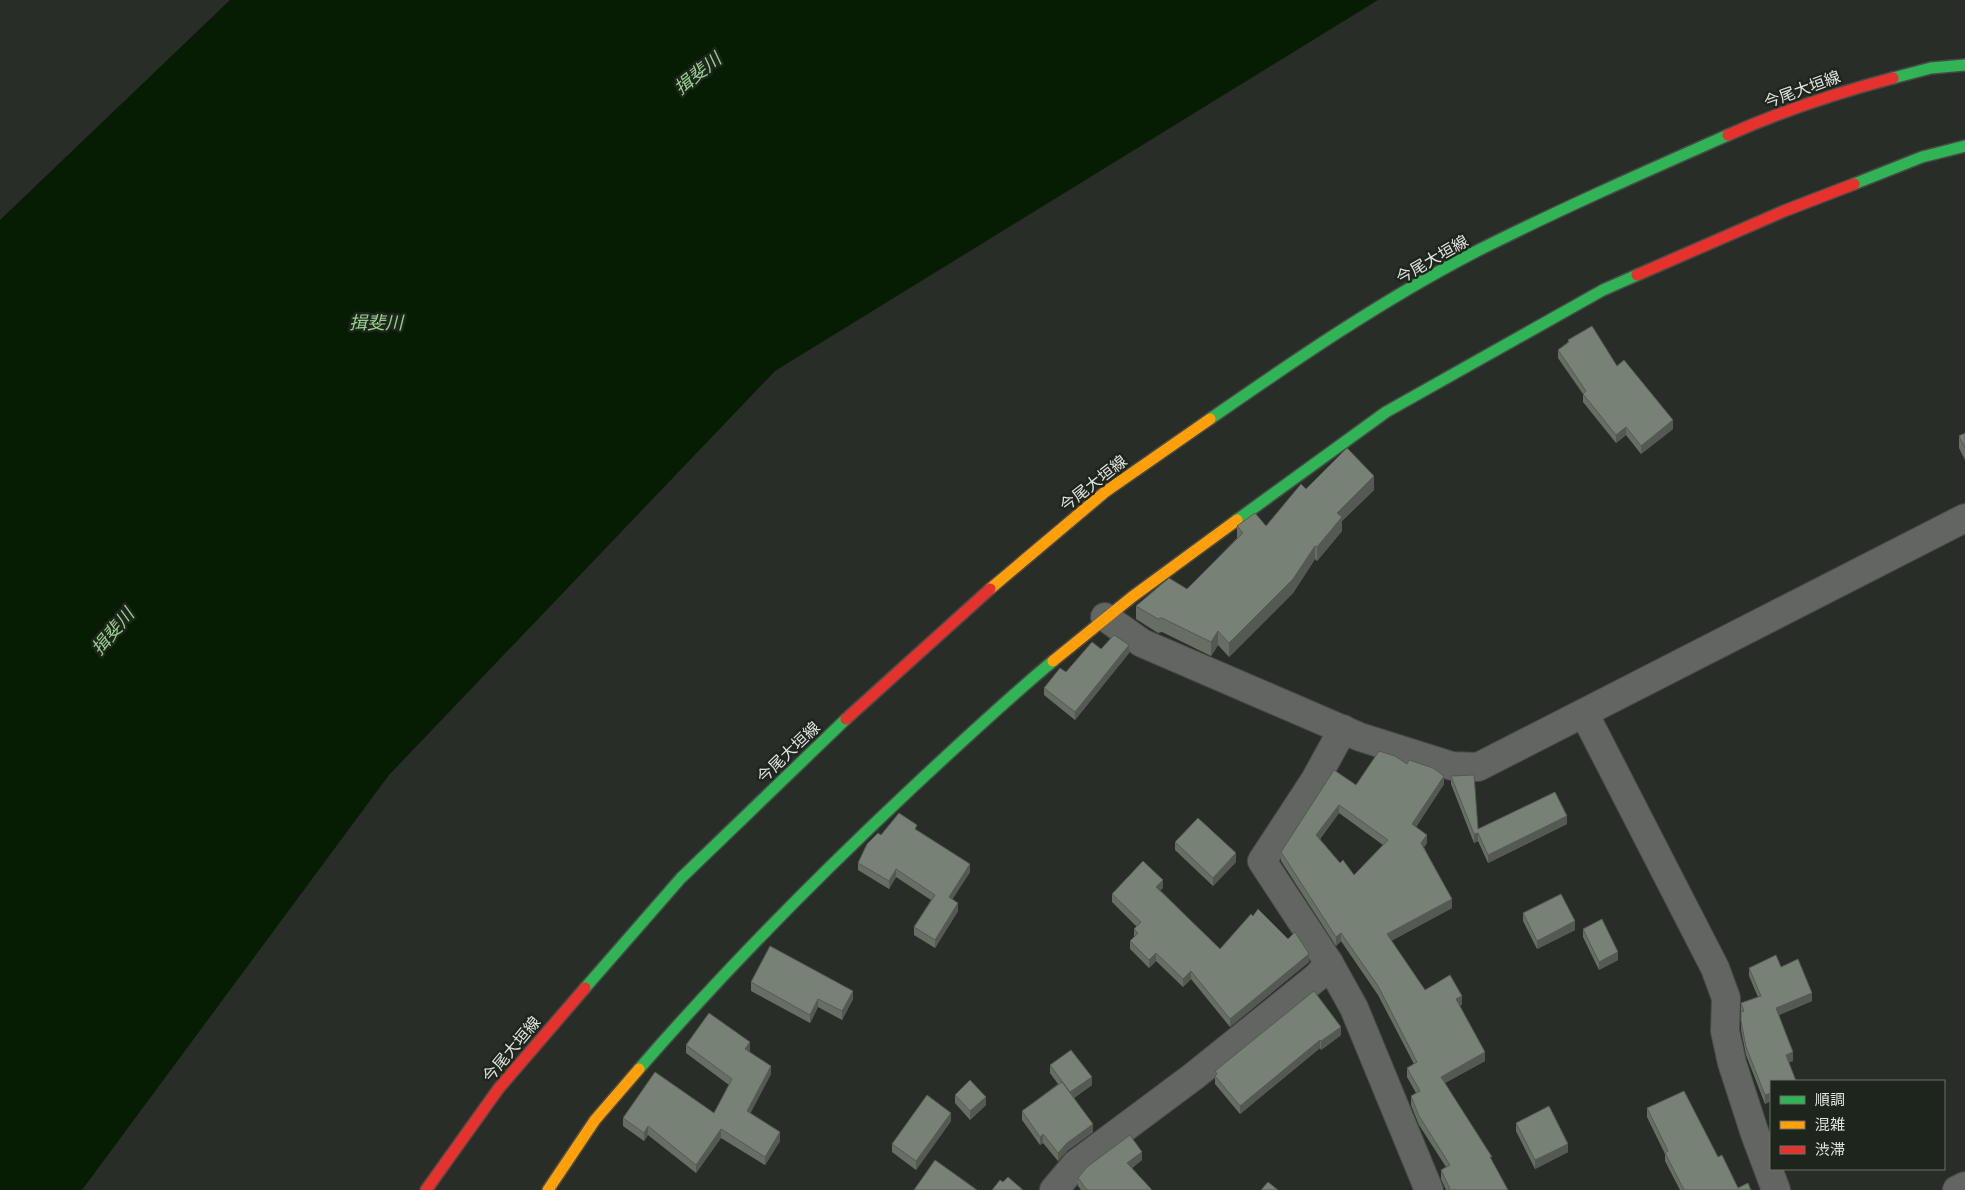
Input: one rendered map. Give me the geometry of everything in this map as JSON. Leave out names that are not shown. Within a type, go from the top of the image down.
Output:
[{"type":"main road","name":"今尾大垣線","points":[[426,1190],[499,1088],[681,878],[888,679],[954,619],[1105,492],[1320,342],[1472,254],[1624,181],[1776,114],[1840,92],[1931,68],[1965,65]]},
{"type":"main road","points":[[548,1190],[595,1120],[706,992],[840,855],[1006,700],[1105,618],[1386,412],[1603,290],[1784,211],[1922,157],[1965,146]]},
{"type":"street","points":[[1105,618],[1142,643],[1360,737],[1452,766],[1478,767],[1965,518]]},
{"type":"street","points":[[1584,713],[1716,968],[1726,998],[1725,1032],[1732,1063],[1754,1134],[1776,1190]]},
{"type":"street","points":[[1343,729],[1315,780],[1262,861],[1329,963],[1354,1008],[1429,1190]]},
{"type":"street","points":[[1054,1190],[1076,1164],[1201,1070],[1317,977],[1329,963]]},
{"type":"street","points":[[1957,1190],[1965,1186]]},
{"type":"water","name":"揖斐川","points":[[230,0],[1378,0],[775,371],[389,775],[82,1190],[0,1190],[0,220]]},
{"type":"building","points":[[1592,326],[1617,366],[1624,360],[1673,420],[1641,446],[1626,427],[1616,435],[1583,394],[1586,391],[1558,350],[1569,342],[1568,340]]},
{"type":"building","points":[[1965,433],[1965,448],[1959,436]]},
{"type":"building","points":[[1347,448],[1374,476],[1337,513],[1342,517],[1317,547],[1315,546],[1293,579],[1229,643],[1218,631],[1211,642],[1162,618],[1158,619],[1136,606],[1169,578],[1187,589],[1243,533],[1237,526],[1255,513],[1266,526],[1301,484],[1306,489]]},
{"type":"building","points":[[1114,635],[1129,645],[1075,712],[1044,688],[1060,668],[1066,672],[1092,642],[1101,649]]},
{"type":"building","points":[[1379,751],[1395,756],[1407,764],[1409,760],[1433,768],[1444,776],[1412,824],[1427,835],[1421,843],[1452,899],[1387,934],[1425,990],[1450,975],[1462,996],[1456,999],[1485,1052],[1441,1077],[1492,1157],[1490,1157],[1508,1190],[1448,1190],[1450,1189],[1441,1170],[1450,1165],[1419,1116],[1411,1096],[1420,1091],[1407,1068],[1417,1062],[1378,986],[1341,933],[1336,937],[1281,852],[1334,770],[1356,785]],"holes":[[[1339,805],[1388,840],[1354,875],[1343,860],[1340,863],[1316,835]]]},
{"type":"building","points":[[1474,775],[1478,829],[1555,792],[1567,816],[1488,855],[1478,833],[1474,834],[1451,776]]},
{"type":"building","points":[[899,813],[917,825],[915,829],[970,864],[949,897],[958,903],[935,940],[914,927],[935,895],[896,869],[889,881],[858,863],[867,844],[878,833],[881,835]]},
{"type":"building","points":[[1198,818],[1236,853],[1213,878],[1175,842]]},
{"type":"building","points":[[1143,861],[1163,880],[1156,887],[1220,949],[1251,914],[1253,916],[1258,909],[1288,939],[1295,932],[1309,954],[1230,1019],[1191,971],[1183,979],[1156,953],[1149,960],[1130,941],[1138,933],[1134,929],[1141,922],[1112,894]]},
{"type":"building","points":[[1561,894],[1575,921],[1537,941],[1523,913]]},
{"type":"building","points":[[1602,919],[1618,952],[1599,962],[1583,929]]},
{"type":"building","points":[[770,946],[853,991],[842,1011],[818,999],[810,1015],[751,982]]},
{"type":"building","points":[[1776,955],[1781,967],[1798,959],[1812,993],[1776,1008],[1793,1052],[1786,1055],[1796,1080],[1770,1080],[1770,1093],[1765,1095],[1746,1047],[1741,1021],[1741,1012],[1744,1011],[1741,1003],[1761,996],[1749,968]]},
{"type":"building","points":[[1314,991],[1341,1027],[1320,1040],[1240,1106],[1215,1076],[1217,1074],[1215,1071]]},
{"type":"building","points":[[709,1013],[750,1042],[745,1049],[771,1066],[747,1111],[780,1132],[765,1157],[721,1129],[696,1165],[648,1126],[644,1133],[623,1118],[655,1072],[714,1113],[732,1079],[686,1045]]},
{"type":"building","points":[[1071,1050],[1092,1077],[1070,1092],[1050,1065]]},
{"type":"building","points":[[970,1080],[986,1097],[970,1111],[955,1095]]},
{"type":"building","points":[[1062,1082],[1093,1124],[1067,1143],[1058,1153],[1043,1134],[1040,1137],[1022,1111]]},
{"type":"building","points":[[1684,1091],[1718,1157],[1722,1155],[1738,1188],[1748,1183],[1751,1190],[1684,1190],[1665,1153],[1668,1151],[1647,1108]]},
{"type":"building","points":[[927,1095],[951,1113],[916,1161],[892,1144]]},
{"type":"building","points":[[1549,1106],[1568,1144],[1535,1160],[1516,1123]]},
{"type":"building","points":[[1130,1135],[1142,1152],[1127,1163],[1152,1190],[1087,1190],[1078,1178],[1087,1167]]},
{"type":"building","points":[[935,1160],[977,1190],[914,1190]]},
{"type":"building","points":[[1008,1177],[1023,1190],[992,1190],[1000,1180],[1003,1182]]},
{"type":"building","points":[[1268,1182],[1278,1190],[1261,1190]]},
{"type":"traffic: fast","points":[[1893,78],[1931,68],[1965,65]]},
{"type":"traffic: fast","points":[[1210,419],[1339,332],[1439,271],[1536,222],[1728,135]]},
{"type":"traffic: fast","points":[[1854,184],[1922,157],[1965,146]]},
{"type":"traffic: fast","points":[[1237,520],[1386,412],[1603,290],[1637,275]]},
{"type":"traffic: fast","points":[[639,1069],[738,960],[842,855],[965,739],[1053,661]]},
{"type":"traffic: fast","points":[[585,988],[681,878],[846,719]]},
{"type":"traffic: slow","points":[[990,589],[1105,492],[1210,419]]},
{"type":"traffic: slow","points":[[1053,661],[1132,597],[1237,520]]},
{"type":"traffic: slow","points":[[548,1190],[595,1120],[639,1069]]},
{"type":"traffic: jam","points":[[1728,135],[1809,103],[1893,78]]},
{"type":"traffic: jam","points":[[1637,275],[1784,211],[1854,184]]},
{"type":"traffic: jam","points":[[846,719],[990,589]]},
{"type":"traffic: jam","points":[[426,1190],[499,1088],[585,988]]}]
